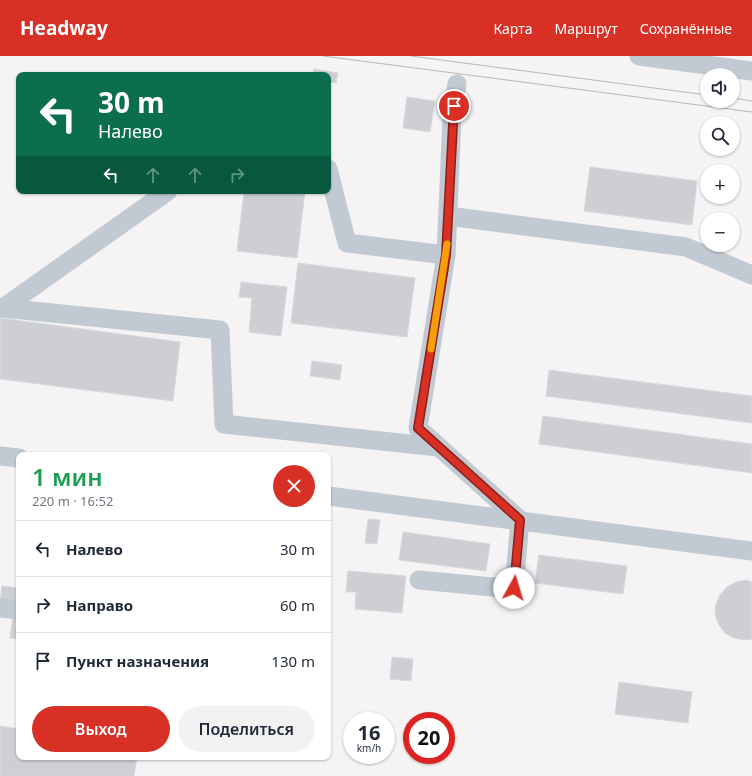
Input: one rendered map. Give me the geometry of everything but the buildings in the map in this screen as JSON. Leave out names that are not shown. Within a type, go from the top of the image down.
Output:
[{"type":"lane","points":[[639,56],[752,71]]},
{"type":"lane","points":[[457,84],[452,117],[446,255],[418,428],[520,520]]},
{"type":"lane","points":[[331,181],[347,243],[446,255]]},
{"type":"lane","points":[[1,308],[164,194]]},
{"type":"lane","points":[[448,216],[686,247],[752,275]]},
{"type":"lane","points":[[1,308],[220,330],[224,424],[438,447]]},
{"type":"lane","points":[[0,456],[16,458]]},
{"type":"lane","points":[[331,496],[752,551]]},
{"type":"lane","points":[[419,580],[514,588],[520,520]]},
{"type":"lane","points":[[0,608],[16,610]]},
{"type":"tram line","points":[[323,56],[752,112]]},
{"type":"tram line","points":[[411,56],[700,94]]},
{"type":"tram line","points":[[740,99],[752,101]]},
{"type":"slow traffic","points":[[431,349],[447,244]]},
{"type":"route","points":[[454,106],[452,117],[446,255],[418,428],[520,520],[514,588]]}]
